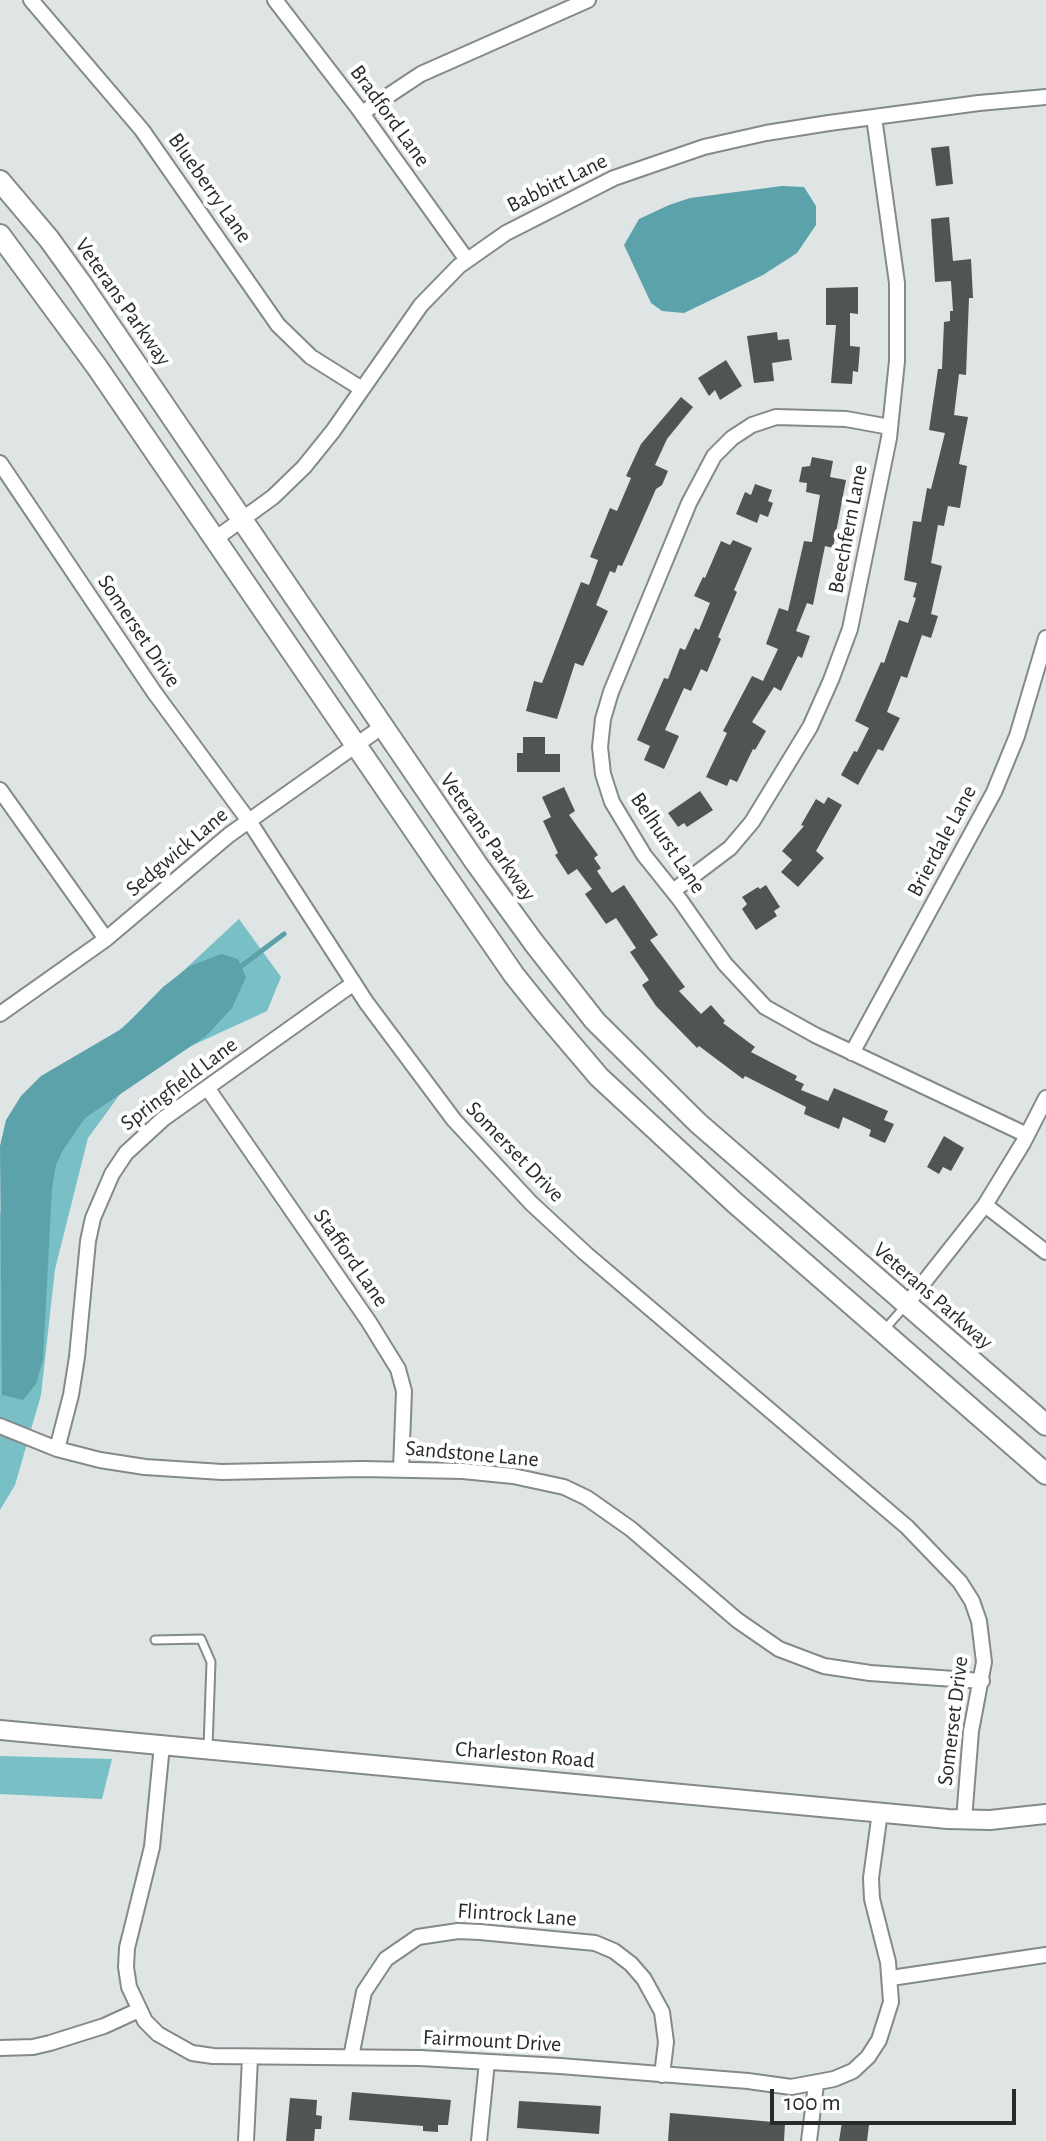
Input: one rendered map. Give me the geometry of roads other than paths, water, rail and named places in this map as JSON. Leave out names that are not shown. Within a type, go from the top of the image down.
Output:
[{"type":"main road","name":"Veterans Parkway","points":[[0,181],[57,250],[504,903],[595,1021],[698,1123],[1046,1425]]},
{"type":"main road","points":[[0,235],[97,367],[514,975],[599,1077],[734,1202],[1046,1474]]},
{"type":"street","name":"Blueberry Lane","points":[[31,0],[142,130],[278,325],[311,357],[362,389]]},
{"type":"street","name":"Bradford Lane","points":[[275,0],[362,113],[467,260]]},
{"type":"street","points":[[362,113],[421,74],[588,0]]},
{"type":"street","name":"Babbitt Lane","points":[[215,539],[273,497],[304,467],[421,305],[467,260],[506,233],[614,178],[704,147],[751,136],[874,117],[1046,97]]},
{"type":"street","name":"Beechfern Lane","points":[[673,891],[730,848],[752,822],[798,749],[821,704],[850,629],[890,427],[897,361],[898,310],[874,117]]},
{"type":"street","name":"Belhurst Lane","points":[[890,427],[846,419],[776,417],[752,425],[732,438],[714,456],[701,478],[611,692],[603,719],[600,747],[603,774],[612,802],[644,855],[725,964],[765,1007],[852,1053],[1027,1135]]},
{"type":"street","name":"Somerset Drive","points":[[0,463],[154,692],[249,821],[354,983],[454,1120],[531,1203],[602,1268],[907,1527],[944,1564],[972,1601],[983,1642],[982,1681],[971,1731],[964,1820]]},
{"type":"street","name":"Brierdale Lane","points":[[852,1053],[994,792],[1017,736],[1046,638]]},
{"type":"street","name":"Sedgwick Lane","points":[[0,1014],[106,939],[249,821],[383,726]]},
{"type":"street","points":[[0,790],[106,939]]},
{"type":"street","name":"Springfield Lane","points":[[57,1449],[75,1370],[88,1241],[101,1195],[126,1153],[143,1135],[183,1104],[354,983]]},
{"type":"street","name":"Stafford Lane","points":[[208,1089],[398,1369],[404,1391],[401,1470]]},
{"type":"street","points":[[906,1305],[985,1205],[1046,1098]]},
{"type":"street","points":[[985,1205],[1046,1252]]},
{"type":"street","name":"Sandstone Lane","points":[[0,1426],[57,1449],[122,1464],[222,1472],[463,1471],[564,1487],[587,1498],[631,1529],[758,1637],[801,1660],[870,1673],[982,1681]]},
{"type":"street","name":"Charleston Road","points":[[0,1730],[964,1820],[1046,1814]]},
{"type":"street","name":"Fairmount Drive","points":[[162,1745],[152,1847],[127,1948],[129,1987],[139,2010],[158,2034],[183,2049],[213,2056],[487,2062],[748,2081],[791,2087],[816,2084],[853,2071],[868,2057],[879,2040],[891,2002],[891,1978],[872,1899],[871,1878],[880,1812]]},
{"type":"street","name":"Flintrock Lane","points":[[351,2057],[364,1992],[386,1959],[418,1937],[458,1931],[504,1933],[595,1943],[614,1951],[631,1964],[644,1979],[662,2012],[666,2042],[662,2075]]},
{"type":"street","points":[[891,1978],[1046,1955]]},
{"type":"street","points":[[0,2048],[50,2043],[104,2026],[139,2010]]},
{"type":"street","points":[[246,2141],[250,2058]]},
{"type":"street","points":[[479,2141],[487,2062]]},
{"type":"street","points":[[809,2141],[816,2084]]},
{"type":"lane","points":[[884,1331],[906,1305]]},
{"type":"lane","points":[[155,1640],[201,1639],[211,1662],[208,1750]]},
{"type":"waterway","points":[[240,967],[284,934]]}]
